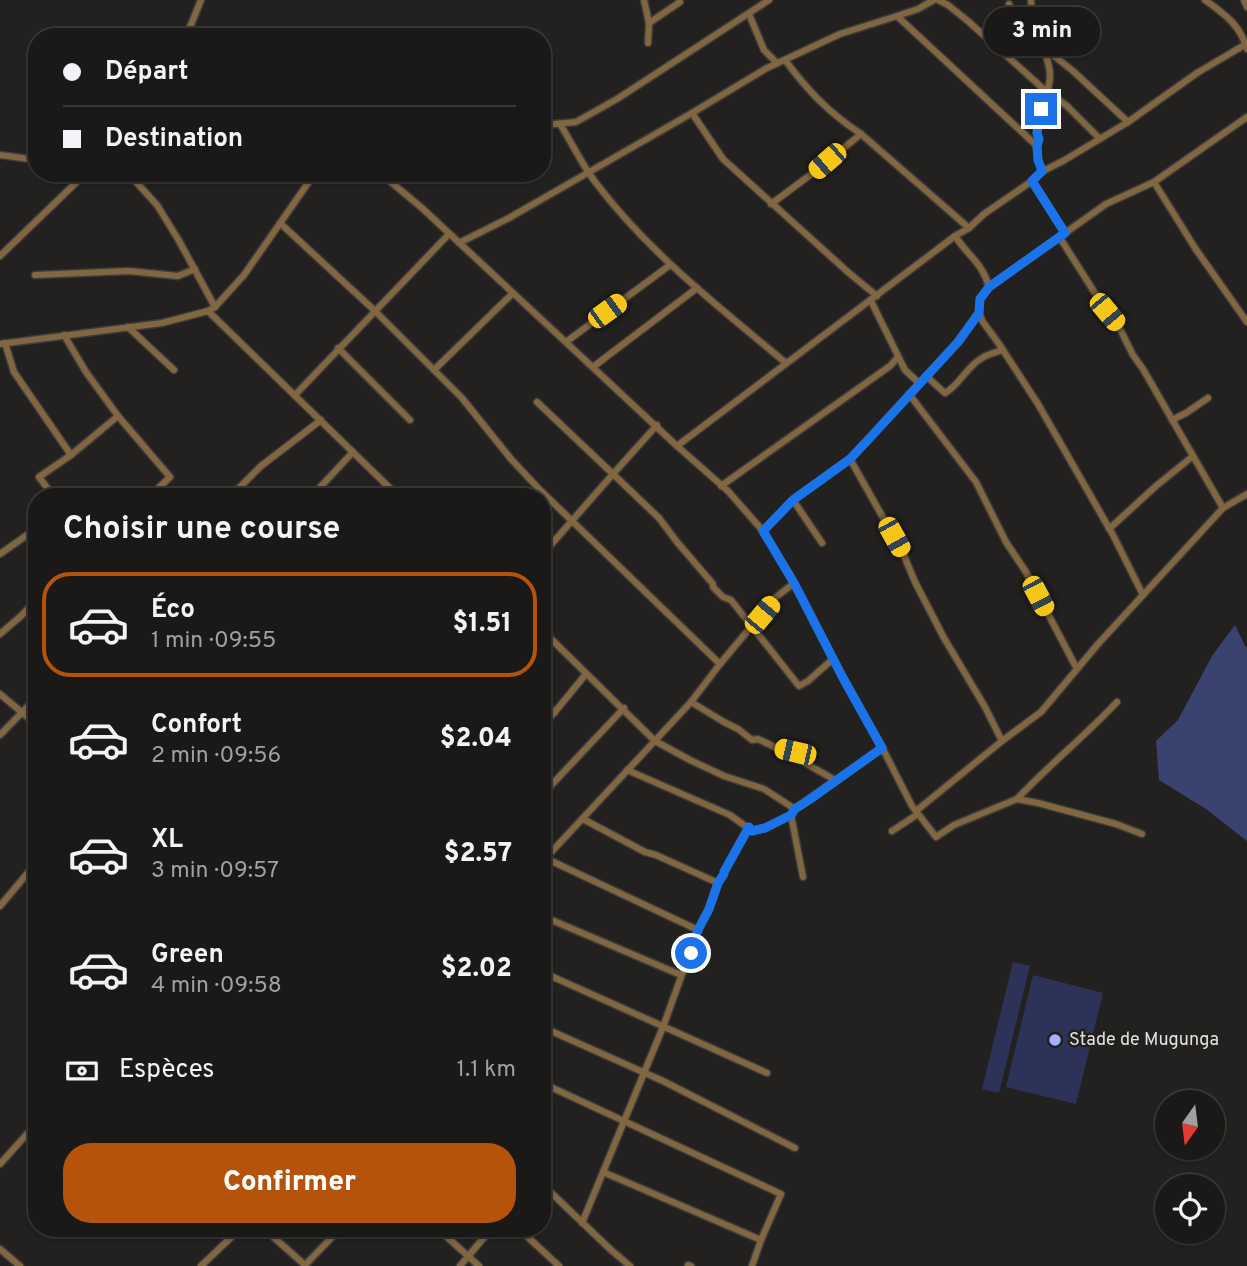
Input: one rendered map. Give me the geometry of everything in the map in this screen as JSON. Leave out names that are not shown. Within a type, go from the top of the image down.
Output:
[{"type":"street","points":[[190,28],[201,0]]},
{"type":"street","points":[[644,0],[649,23],[648,43]]},
{"type":"street","points":[[551,124],[576,122],[617,99],[769,0]]},
{"type":"street","points":[[459,243],[509,218],[777,63],[840,34],[918,9],[936,0],[948,5],[969,22],[1047,92],[1067,106],[1100,139]]},
{"type":"street","points":[[1031,0],[1035,27],[1032,35]]},
{"type":"street","points":[[677,446],[1042,171],[1128,122],[1197,73],[1246,46],[1235,23],[1205,0]]},
{"type":"street","points":[[1244,0],[1247,8]]},
{"type":"street","points":[[649,23],[680,2]]},
{"type":"street","points":[[1009,4],[1013,14],[1043,47],[1128,122]]},
{"type":"street","points":[[749,14],[764,50],[777,63]]},
{"type":"street","points":[[897,16],[1037,146]]},
{"type":"street","points":[[1042,171],[1038,160],[1037,124],[1041,118],[1043,97],[1051,77],[1043,47]]},
{"type":"street","points":[[785,60],[807,89],[842,121],[861,134],[969,228]]},
{"type":"street","points":[[692,113],[723,159],[874,298],[898,357],[905,370],[919,383]]},
{"type":"street","points":[[1143,595],[1038,404],[983,322],[979,313],[980,299],[989,287],[1106,204],[1154,181],[1247,117]]},
{"type":"street","points":[[560,124],[588,173],[618,210],[670,265],[786,363]]},
{"type":"street","points":[[771,204],[861,134]]},
{"type":"street","points":[[0,155],[28,159]]},
{"type":"street","points":[[1032,181],[1086,280],[1119,327],[1223,508]]},
{"type":"street","points":[[1154,181],[1195,248],[1247,322]]},
{"type":"street","points":[[0,256],[77,182]]},
{"type":"street","points":[[136,182],[157,205],[215,307]]},
{"type":"street","points":[[71,455],[14,372],[2,344],[162,323],[208,311],[215,307],[244,275],[309,182]]},
{"type":"street","points":[[391,182],[728,491],[763,531],[794,583],[917,812],[936,837],[954,825],[1017,799],[1117,702]]},
{"type":"street","points":[[280,223],[374,310],[462,398],[511,459],[540,488]]},
{"type":"street","points":[[295,394],[449,234]]},
{"type":"street","points":[[955,236],[983,269],[989,287]]},
{"type":"street","points":[[566,342],[670,265]]},
{"type":"street","points":[[36,275],[129,271],[178,276],[195,269]]},
{"type":"street","points":[[593,367],[696,288]]},
{"type":"street","points":[[434,370],[513,293]]},
{"type":"street","points":[[208,311],[388,488]]},
{"type":"street","points":[[763,531],[793,500],[850,459],[958,342],[979,313]]},
{"type":"street","points":[[128,327],[174,370]]},
{"type":"street","points":[[64,335],[86,372],[118,416],[170,477],[158,488]]},
{"type":"street","points":[[338,348],[410,420]]},
{"type":"street","points":[[926,376],[945,393],[953,389],[971,366],[982,358],[1003,350]]},
{"type":"street","points":[[721,486],[890,366],[898,357]]},
{"type":"street","points":[[909,394],[976,482],[1006,542],[1026,572],[1077,669]]},
{"type":"street","points":[[1172,420],[1208,398]]},
{"type":"street","points":[[537,402],[659,518],[713,587],[723,597],[731,600],[799,687],[833,659]]},
{"type":"street","points":[[47,488],[39,477],[71,455],[118,416]]},
{"type":"street","points":[[239,488],[261,466],[321,420]]},
{"type":"street","points":[[551,545],[657,425]]},
{"type":"street","points":[[320,488],[353,452]]},
{"type":"street","points":[[1109,529],[1193,456]]},
{"type":"street","points":[[850,459],[903,553],[944,638],[1002,741]]},
{"type":"street","points":[[892,831],[1041,712],[1223,508],[1247,494]]},
{"type":"street","points":[[551,500],[720,664]]},
{"type":"street","points":[[793,500],[822,542]]},
{"type":"street","points":[[0,554],[28,534]]},
{"type":"street","points":[[551,853],[691,702],[775,598],[794,583]]},
{"type":"street","points":[[0,634],[28,609]]},
{"type":"street","points":[[551,639],[655,741],[724,776],[764,789],[793,812],[803,877]]},
{"type":"street","points":[[551,716],[586,674]]},
{"type":"street","points":[[0,694],[28,718]]},
{"type":"street","points":[[691,702],[752,740],[758,739],[795,752],[798,759],[835,780]]},
{"type":"street","points":[[0,735],[28,707]]},
{"type":"street","points":[[551,785],[624,708]]},
{"type":"street","points":[[551,710],[554,713]]},
{"type":"street","points":[[627,770],[730,815],[752,831],[765,828],[793,812],[882,748]]},
{"type":"street","points":[[1017,799],[1116,824],[1142,834]]},
{"type":"street","points":[[583,819],[645,852],[718,883]]},
{"type":"street","points":[[582,1223],[663,1027],[698,930],[718,883],[749,827]]},
{"type":"street","points":[[551,863],[698,930]]},
{"type":"street","points":[[0,906],[28,873]]},
{"type":"street","points":[[551,920],[681,975]]},
{"type":"street","points":[[551,976],[768,1073]]},
{"type":"street","points":[[551,1031],[795,1147]]},
{"type":"street","points":[[551,1087],[781,1194],[752,1266]]},
{"type":"street","points":[[0,1164],[28,1133]]},
{"type":"street","points":[[603,1172],[761,1240]]},
{"type":"street","points":[[551,1193],[630,1266]]},
{"type":"street","points":[[201,1266],[232,1237]]},
{"type":"street","points":[[273,1237],[305,1265],[332,1237]]},
{"type":"street","points":[[447,1237],[479,1266]]},
{"type":"street","points":[[460,1266],[484,1237]]},
{"type":"street","points":[[528,1237],[559,1266]]},
{"type":"street","points":[[0,1249],[20,1266]]},
{"type":"shaded area","points":[[1235,625],[1247,647],[1247,841],[1206,809],[1159,780],[1156,741],[1178,720],[1212,656]]},
{"type":"shaded area","points":[[1013,962],[1030,966],[999,1093],[982,1089]]},
{"type":"shaded area","name":"Stade de Mugunga","points":[[1033,975],[1103,993],[1076,1104],[1006,1087]]},
{"type":"place","name":"Stade de Mugunga","points":[[1055,1040]]},
{"type":"route","points":[[691,953],[718,883],[749,827],[752,831],[765,828],[791,815],[793,810],[882,748],[794,583],[763,531],[781,510],[850,459],[868,440],[958,342],[979,313],[980,299],[989,287],[1065,233],[1032,181],[1042,171],[1037,146],[1037,124],[1041,118],[1041,109]]}]
